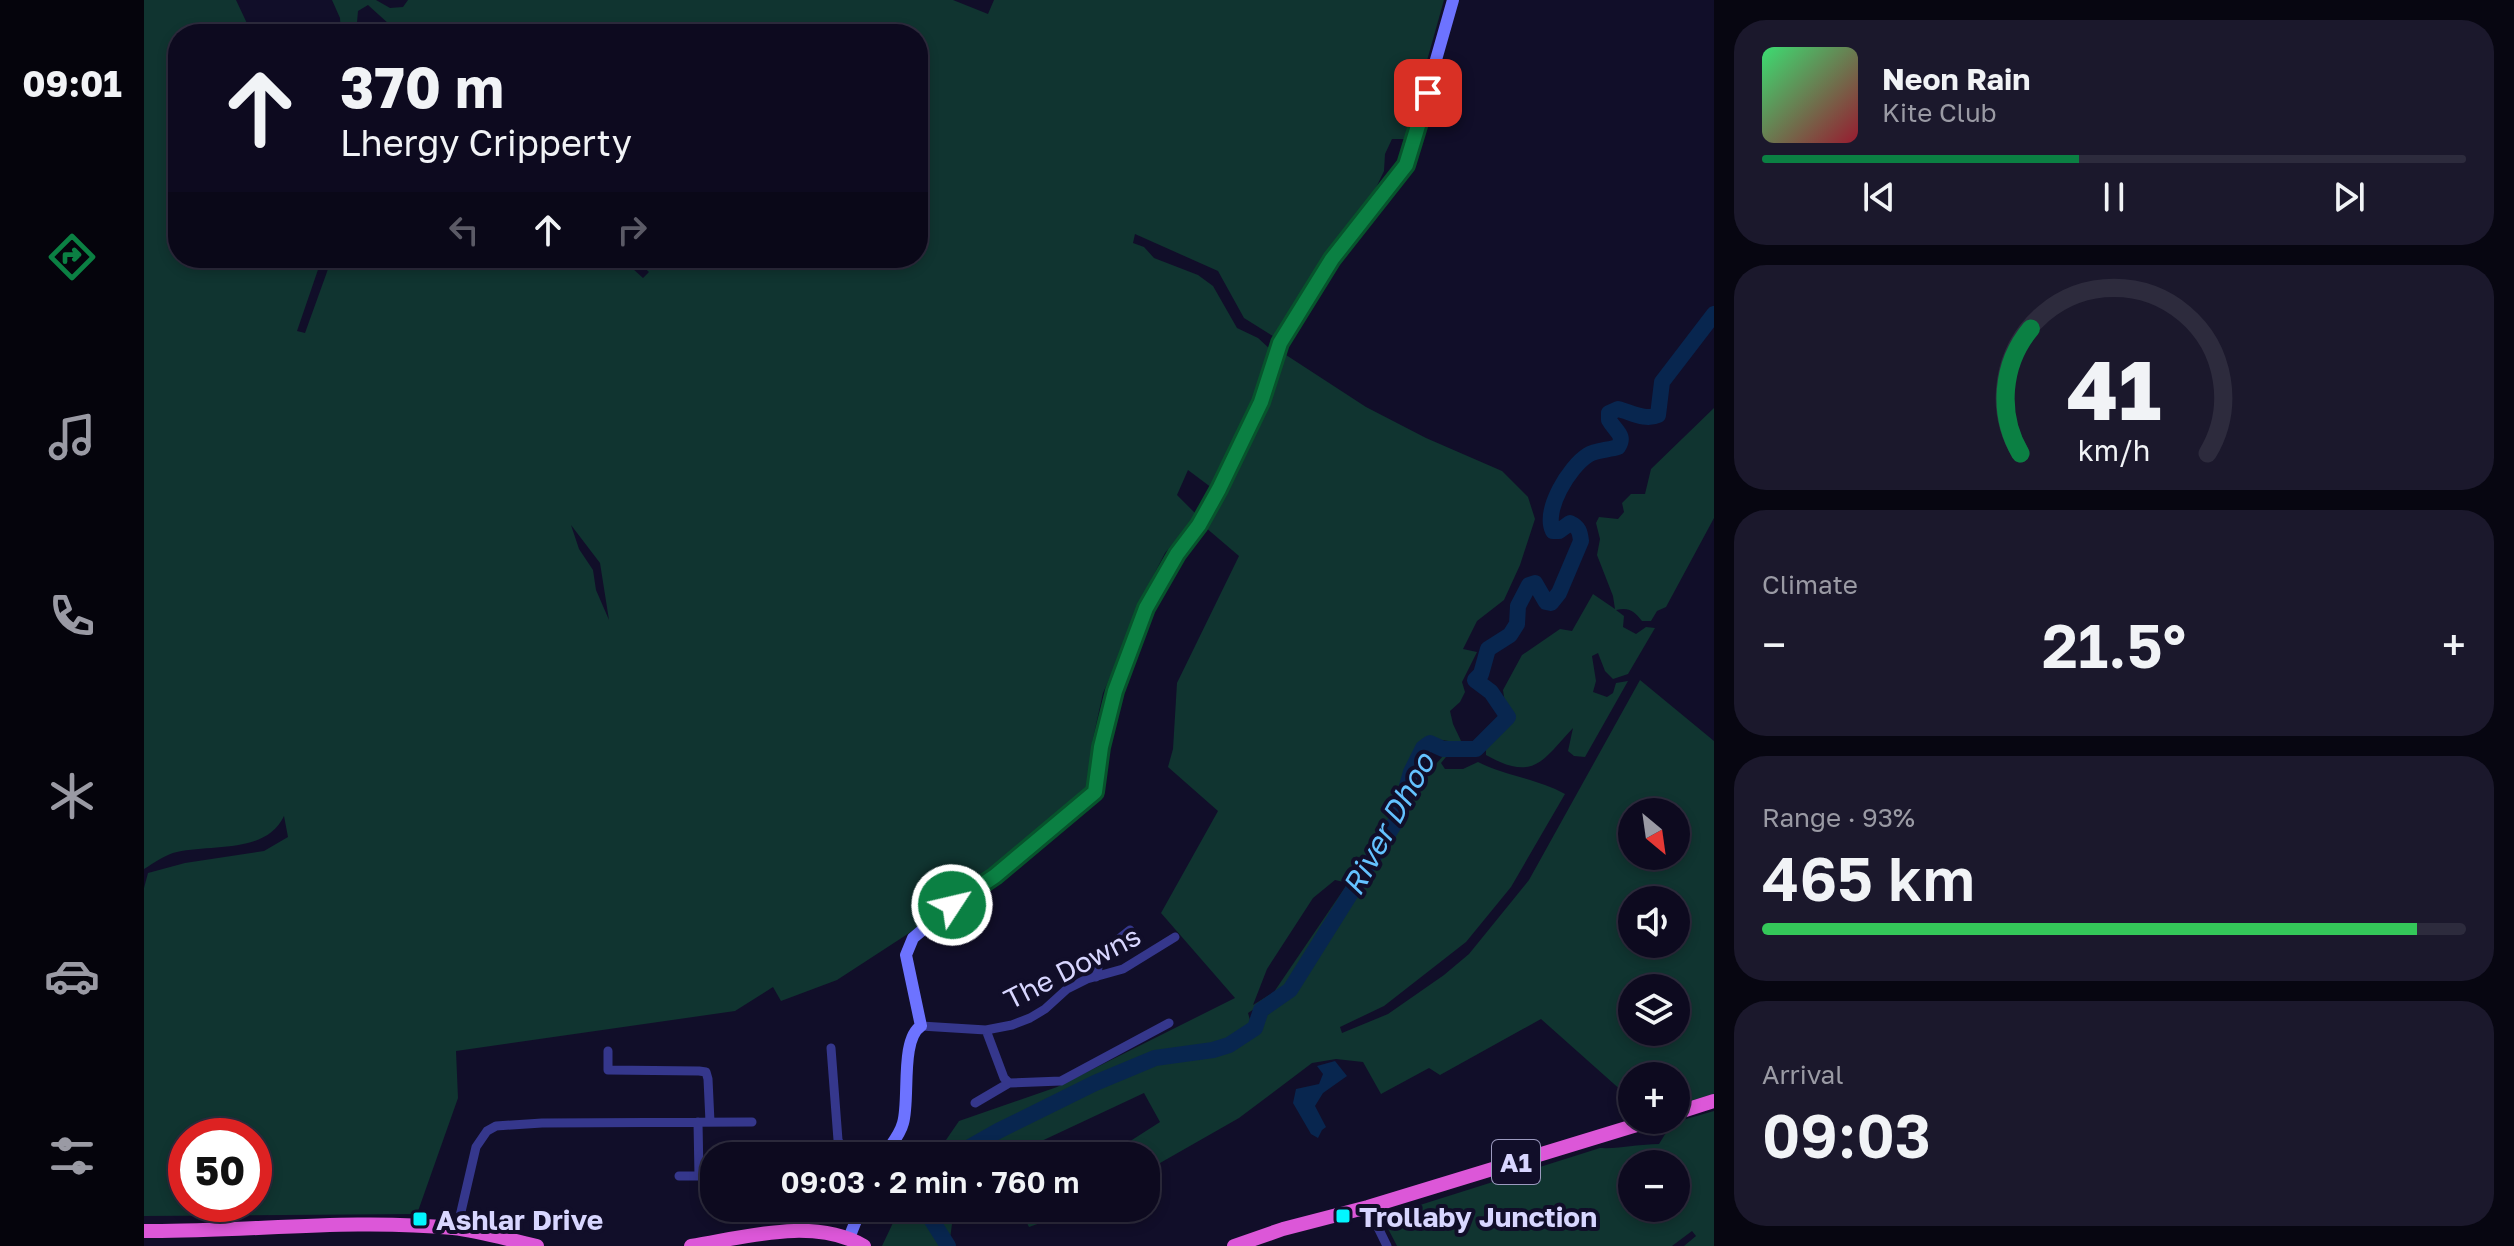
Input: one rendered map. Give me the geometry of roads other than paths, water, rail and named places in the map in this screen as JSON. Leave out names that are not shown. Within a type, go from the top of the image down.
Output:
[{"type":"highway","points":[[1690,1109],[1714,1101]]},
{"type":"highway","name":"A1","points":[[1234,1246],[1618,1131]]},
{"type":"highway","points":[[144,1231],[387,1224],[457,1229],[537,1246]]},
{"type":"highway","points":[[691,1246],[813,1230],[849,1238],[864,1246]]},
{"type":"main road","points":[[892,1142],[904,1123],[907,1068],[914,1033],[921,1026],[906,955],[913,938],[952,905],[995,876],[1095,792],[1101,747],[1115,691],[1146,608],[1219,489],[1261,402],[1280,343],[1332,259],[1406,165],[1453,0]]},
{"type":"main road","points":[[849,1238],[855,1222]]},
{"type":"street","points":[[1096,977],[1101,953],[1130,930]]},
{"type":"street","name":"The Downs","points":[[921,1026],[986,1030],[1012,1025],[1045,1009],[1067,989],[1123,969],[1175,937]]},
{"type":"street","points":[[975,1103],[1009,1083],[1061,1081],[1169,1023]]},
{"type":"street","name":"The Downs","points":[[986,1030],[1004,1078],[1009,1083]]},
{"type":"street","points":[[831,1048],[839,1142]]},
{"type":"street","points":[[608,1051],[603,1071],[706,1072],[710,1122]]},
{"type":"street","points":[[679,1176],[699,1176],[698,1122]]},
{"type":"street","points":[[457,1229],[476,1147],[487,1131],[496,1126],[752,1122]]},
{"type":"street","points":[[1368,1207],[1387,1246]]},
{"type":"water","points":[[1335,1061],[1347,1076],[1323,1093],[1315,1106],[1326,1127],[1318,1138],[1311,1134],[1293,1103],[1296,1089],[1319,1084],[1323,1074],[1317,1066]]},
{"type":"waterway","name":"River Dhoo","points":[[979,1142],[1095,1083],[1155,1058],[1229,1045],[1255,1028],[1261,1010],[1290,990],[1398,818],[1411,772],[1423,748],[1430,743],[1443,749],[1476,749],[1508,717],[1491,692],[1475,680],[1481,674],[1488,649],[1510,635],[1517,624],[1518,606],[1529,585],[1535,583],[1546,602],[1551,603],[1559,593],[1581,541],[1578,530],[1570,523],[1559,531],[1553,531],[1552,512],[1560,490],[1573,469],[1588,455],[1618,447],[1621,439],[1609,420],[1609,413],[1618,409],[1643,417],[1658,415],[1662,382],[1714,314]]},
{"type":"waterway","name":"River Dhoo","points":[[933,1222],[948,1246]]},
{"type":"place","name":"Trollaby Junction","points":[[1343,1216]]},
{"type":"place","name":"Ashlar Drive","points":[[420,1219]]}]
